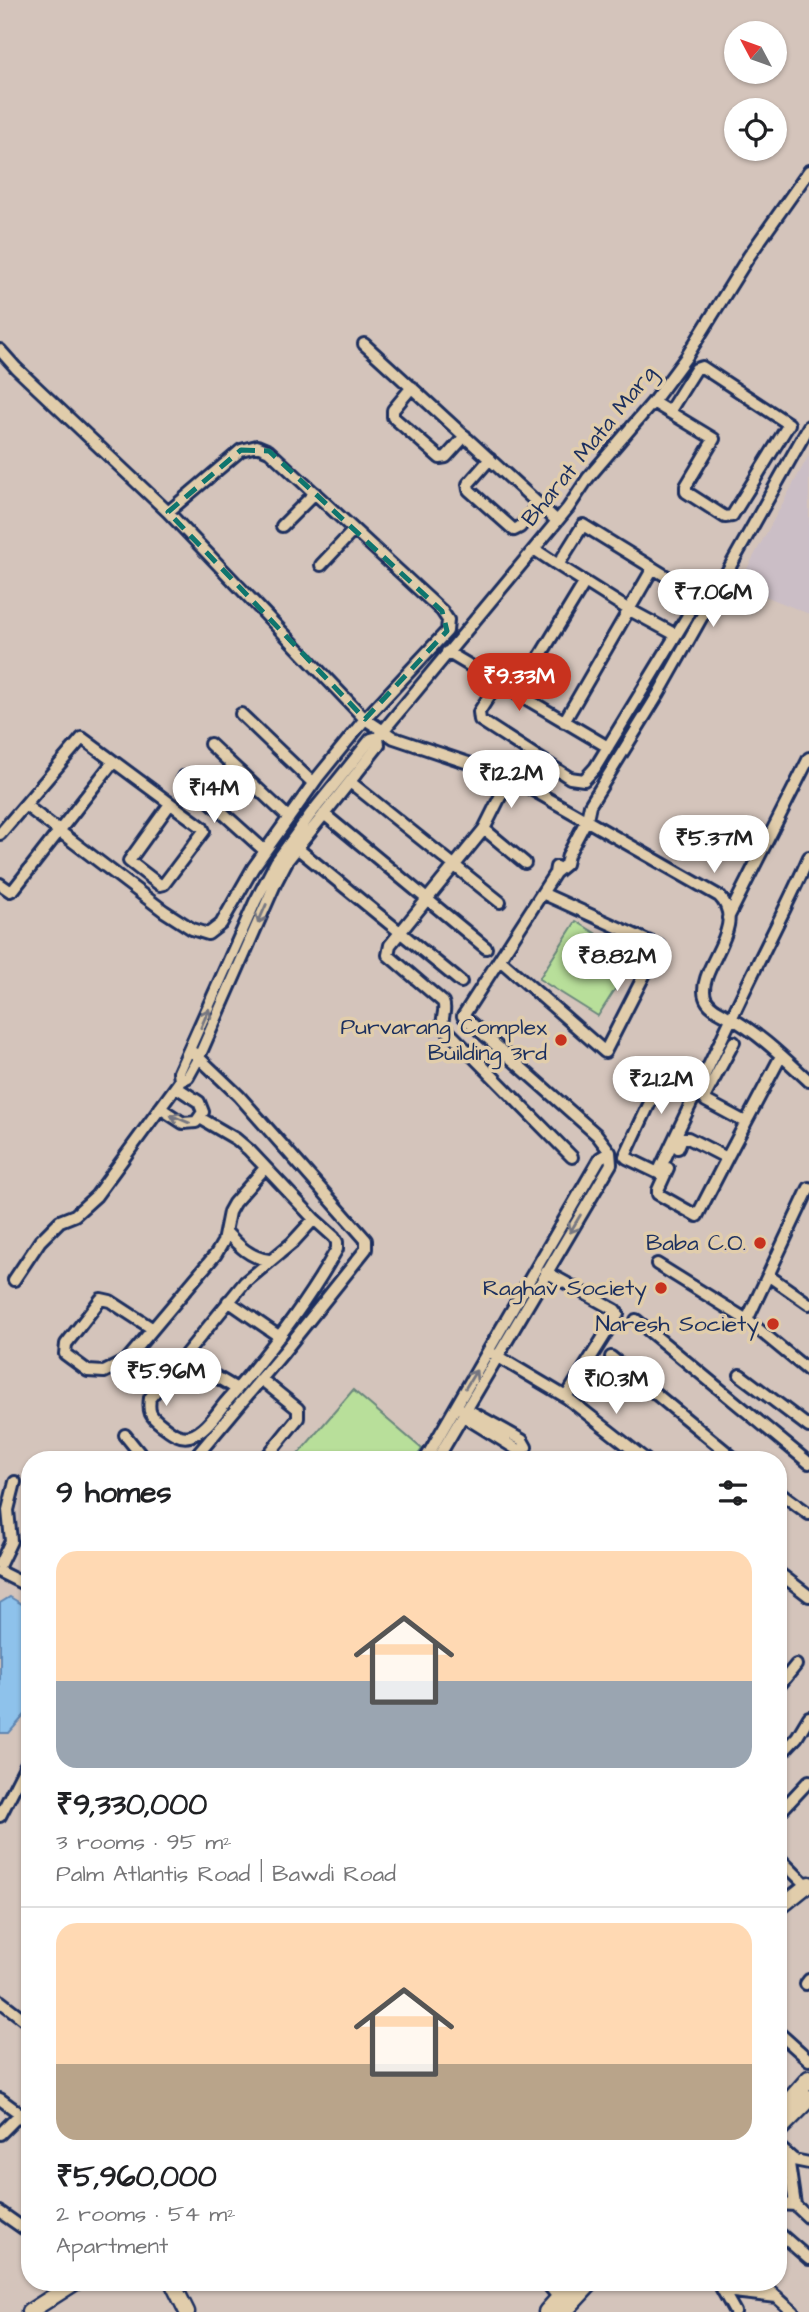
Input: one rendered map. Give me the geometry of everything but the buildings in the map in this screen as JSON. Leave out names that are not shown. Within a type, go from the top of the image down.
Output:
[{"type":"highway","points":[[787,2104],[809,2079]]},
{"type":"highway","points":[[787,2123],[806,2108]]},
{"type":"highway","points":[[547,2312],[579,2291]]},
{"type":"main road","points":[[787,1902],[808,1885]]},
{"type":"main road","points":[[29,2312],[61,2291]]},
{"type":"main road","points":[[176,2291],[187,2312]]},
{"type":"street","name":"Bharat Mata Marg","points":[[380,735],[653,402],[687,356],[768,228],[809,171]]},
{"type":"street","points":[[364,344],[557,521]]},
{"type":"street","points":[[0,350],[168,512],[380,735],[510,777],[719,896],[726,904],[728,918]]},
{"type":"street","points":[[653,402],[669,412],[714,439],[686,486],[686,492],[725,517],[732,516],[789,424],[702,366],[696,369],[669,412]]},
{"type":"street","points":[[412,387],[393,410],[393,417],[440,458],[446,457],[465,436]]},
{"type":"street","points":[[431,1451],[546,1265],[592,1185],[600,1158],[610,1152],[597,1135],[463,1016],[558,865],[568,855],[587,819],[590,804],[659,693],[809,426]]},
{"type":"street","points":[[25,805],[164,911],[192,929],[208,934],[221,924],[265,851],[313,783],[365,719],[447,631],[448,620],[269,451],[257,446],[241,450],[168,512]]},
{"type":"street","points":[[490,459],[468,484],[469,490],[514,530],[520,527],[539,504]]},
{"type":"street","points":[[282,526],[314,493]]},
{"type":"street","points":[[498,682],[479,712],[480,720],[570,778],[584,780],[608,747],[687,617],[693,596],[687,589],[583,525],[558,565]]},
{"type":"street","points":[[321,565],[354,530]]},
{"type":"street","points":[[534,549],[629,609],[676,635]]},
{"type":"street","points":[[564,722],[653,568]]},
{"type":"street","points":[[517,694],[585,582]]},
{"type":"street","points":[[447,652],[608,747]]},
{"type":"street","points":[[241,714],[313,783]]},
{"type":"street","points":[[195,1054],[276,882],[297,848],[379,745],[380,735]]},
{"type":"street","points":[[14,1280],[40,1241],[60,1221],[75,1214],[96,1196],[178,1084],[188,1077],[255,902],[276,862],[371,739],[380,735]]},
{"type":"street","points":[[0,834],[82,738],[202,827],[202,836],[164,884],[156,883],[129,861],[170,804]]},
{"type":"street","points":[[210,744],[289,818]]},
{"type":"street","points":[[809,758],[728,918],[719,952],[704,986],[705,997],[711,1006],[781,1056],[809,1082]]},
{"type":"street","points":[[0,884],[10,891],[14,889],[113,762]]},
{"type":"street","points":[[183,777],[265,851]]},
{"type":"street","points":[[510,777],[484,829],[388,950],[392,960],[443,1002],[443,1026],[572,1157]]},
{"type":"street","points":[[351,782],[500,902]]},
{"type":"street","points":[[324,814],[486,948]]},
{"type":"street","points":[[484,829],[525,863]]},
{"type":"street","points":[[297,848],[461,982]]},
{"type":"street","points":[[701,1084],[666,1068],[625,1156],[658,1173],[701,1084],[731,1018],[809,856]]},
{"type":"street","points":[[125,880],[136,867]]},
{"type":"street","points":[[500,960],[605,1052],[659,946],[542,892]]},
{"type":"street","points":[[734,1042],[704,1098],[745,1122]]},
{"type":"street","points":[[195,1054],[259,1117],[366,1240],[366,1249],[201,1451]]},
{"type":"street","points":[[727,1158],[684,1137],[657,1190],[658,1194],[697,1216],[781,1056]]},
{"type":"street","points":[[160,1108],[183,1123],[196,1122],[200,1118],[203,1111],[199,1102],[178,1084]]},
{"type":"street","points":[[200,1118],[236,1139],[334,1237],[337,1249],[280,1338],[237,1389],[201,1431],[190,1436],[177,1436],[152,1417],[148,1410],[150,1398],[228,1301],[270,1260],[292,1243],[314,1219]]},
{"type":"street","points":[[153,1329],[110,1301],[101,1299],[66,1344],[65,1354],[88,1371],[104,1372],[126,1361],[153,1329],[216,1254],[226,1232],[229,1212],[234,1203],[265,1168]]},
{"type":"street","points":[[747,1320],[809,1188]]},
{"type":"street","points":[[226,1232],[240,1247],[257,1259],[270,1260]]},
{"type":"street","points":[[657,1264],[747,1320],[809,1371]]},
{"type":"street","points":[[546,1265],[618,1314],[566,1397]]},
{"type":"street","points":[[769,1276],[809,1304]]},
{"type":"street","points":[[228,1301],[280,1338]]},
{"type":"street","points":[[636,1320],[809,1462]]},
{"type":"street","points":[[492,1353],[566,1397],[635,1451]]},
{"type":"street","points":[[611,1357],[725,1451]]},
{"type":"street","points":[[184,1358],[237,1389]]},
{"type":"street","points":[[740,1375],[809,1427]]},
{"type":"street","points":[[261,1379],[298,1409],[299,1413],[298,1418],[271,1451]]},
{"type":"street","points":[[459,1409],[470,1411],[522,1440],[526,1447],[518,1450],[468,1419],[459,1409]]},
{"type":"street","points":[[441,1451],[459,1409]]},
{"type":"street","points":[[125,1435],[138,1451]]},
{"type":"street","points":[[0,1564],[11,1541],[8,1510],[15,1482]]},
{"type":"street","points":[[787,1498],[809,1514]]},
{"type":"street","points":[[0,1572],[21,1582]]},
{"type":"street","points":[[787,1579],[809,1596]]},
{"type":"street","points":[[787,1676],[796,1665]]},
{"type":"street","points":[[787,1748],[809,1717]]},
{"type":"street","points":[[0,1816],[21,1775]]},
{"type":"street","points":[[787,1804],[809,1781]]},
{"type":"street","points":[[787,1865],[808,1885]]},
{"type":"street","points":[[0,2001],[21,2017]]},
{"type":"street","points":[[787,2040],[809,2060]]},
{"type":"street","points":[[0,2099],[21,2114]]},
{"type":"street","points":[[0,2134],[21,2120]]},
{"type":"street","points":[[809,2162],[788,2157],[795,2204],[809,2218]]},
{"type":"street","points":[[787,2204],[795,2204]]},
{"type":"street","points":[[0,2212],[21,2227]]},
{"type":"street","points":[[787,2240],[809,2259]]},
{"type":"street","points":[[724,2291],[735,2312]]},
{"type":"street","points":[[747,2291],[777,2297]]},
{"type":"street","points":[[770,2291],[793,2312]]},
{"type":"highlighted area","points":[[241,450],[269,451],[442,611],[447,631],[365,719],[168,512]]},
{"type":"shaded area","points":[[809,455],[809,614],[738,585]]},
{"type":"green space","points":[[576,921],[635,958],[598,1016],[539,979]]},
{"type":"green space","points":[[353,1390],[422,1449],[421,1451],[301,1451]]},
{"type":"water","points":[[10,1597],[21,1604],[21,1719],[9,1733],[0,1733],[0,1603]]},
{"type":"place","name":"Purvarang Complex Building 3rd","points":[[561,1040]]},
{"type":"place","name":"Baba C.O.","points":[[760,1243]]},
{"type":"place","name":"Raghav Society","points":[[661,1288]]},
{"type":"place","name":"Naresh Society","points":[[773,1324]]}]
